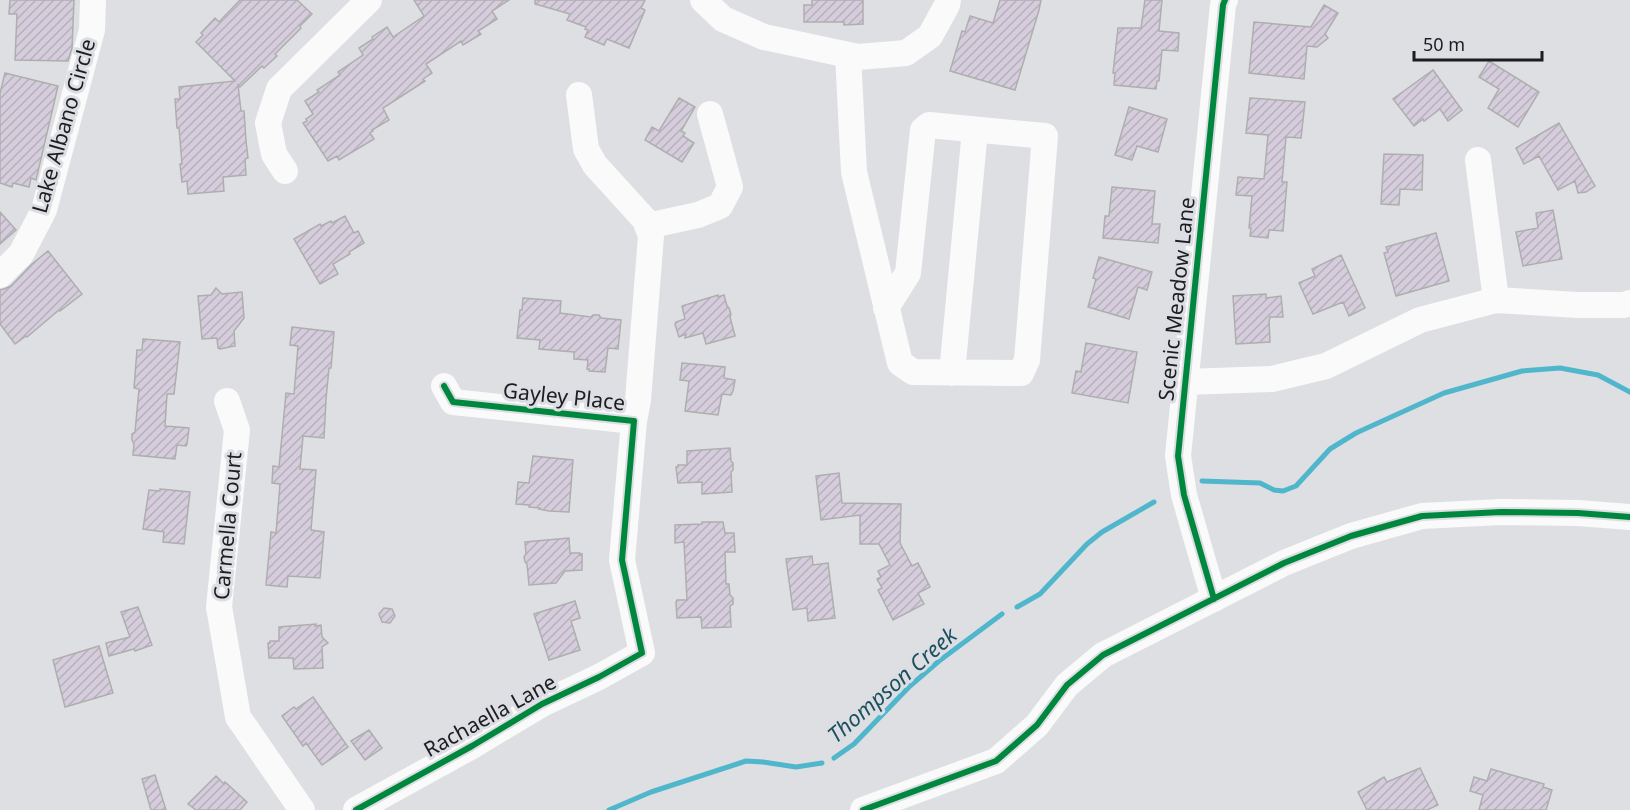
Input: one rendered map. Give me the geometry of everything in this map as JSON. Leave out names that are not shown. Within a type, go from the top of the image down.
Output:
[{"type":"street","name":"Lake Albano Circle","points":[[0,275],[21,254],[44,210],[92,30],[93,0]]},
{"type":"street","points":[[285,171],[274,154],[268,123],[279,88],[369,0]]},
{"type":"street","points":[[703,0],[723,19],[765,37],[858,57],[906,53],[930,36],[948,0]]},
{"type":"street","name":"Scenic Meadow Lane","points":[[1214,599],[1184,495],[1178,456],[1225,0]]},
{"type":"street","points":[[848,55],[854,171],[886,308],[900,363],[913,372],[1020,374],[1027,360],[1045,136],[929,125],[922,130],[908,273],[886,308]]},
{"type":"street","points":[[579,95],[586,149],[589,156],[645,220],[651,236],[638,400],[634,421]]},
{"type":"street","points":[[647,226],[698,215],[720,206],[730,187],[710,114]]},
{"type":"street","points":[[952,373],[975,130]]},
{"type":"street","points":[[1478,160],[1496,300]]},
{"type":"street","points":[[1185,382],[1272,379],[1326,366],[1420,320],[1496,300],[1578,305],[1630,303]]},
{"type":"street","name":"Gayley Place","points":[[444,386],[453,402],[634,421],[622,560],[642,653]]},
{"type":"street","name":"Carmella Court","points":[[227,401],[237,430],[219,606],[238,717],[302,810]]},
{"type":"street","points":[[862,810],[996,761],[1037,725],[1067,685],[1103,655],[1284,564],[1350,536],[1422,516],[1501,512],[1578,513],[1630,517]]},
{"type":"street","name":"Rachaella Lane","points":[[356,810],[472,746],[542,704],[599,677],[642,653]]},
{"type":"building","points":[[10,0],[74,0],[72,48],[68,61],[15,60],[17,14],[9,14]]},
{"type":"building","points":[[240,0],[297,0],[312,14],[275,54],[277,56],[264,68],[262,66],[240,87],[238,85],[241,111],[244,111],[248,158],[245,159],[246,175],[223,177],[224,191],[188,194],[187,181],[182,182],[175,99],[180,99],[179,87],[235,81],[196,42],[215,18],[219,22]]},
{"type":"building","points":[[414,0],[509,0],[492,11],[497,19],[478,31],[481,34],[463,45],[461,41],[426,64],[432,73],[423,79],[425,81],[383,108],[389,120],[372,130],[370,133],[374,139],[339,160],[337,156],[328,161],[303,123],[313,114],[305,101],[340,75],[338,72],[363,55],[359,48],[373,39],[372,37],[387,27],[393,37],[424,16]]},
{"type":"building","points":[[535,0],[645,0],[641,8],[645,10],[629,48],[607,39],[604,45],[585,37],[588,30],[585,29],[586,27],[567,20],[570,14],[535,4]]},
{"type":"building","points":[[812,0],[863,0],[863,24],[804,22],[804,5],[812,5]]},
{"type":"building","points":[[1000,0],[1041,0],[1015,90],[950,71],[962,31],[965,32],[970,16],[993,23]]},
{"type":"building","points":[[1145,0],[1162,0],[1159,31],[1179,33],[1178,51],[1162,50],[1156,89],[1114,85],[1115,73],[1113,73],[1118,28],[1141,28]]},
{"type":"building","points":[[1324,5],[1338,13],[1325,34],[1328,38],[1317,47],[1307,46],[1304,79],[1249,73],[1254,22],[1311,27]]},
{"type":"building","points":[[1489,61],[1539,92],[1518,127],[1488,108],[1499,89],[1479,77]]},
{"type":"building","points":[[1433,70],[1462,110],[1448,121],[1440,109],[1414,126],[1393,99]]},
{"type":"building","points":[[5,73],[58,86],[36,180],[31,178],[29,187],[13,183],[12,187],[0,183],[0,93]]},
{"type":"building","points":[[679,98],[695,107],[681,131],[685,133],[683,136],[694,143],[682,162],[645,140],[652,127],[659,131]]},
{"type":"building","points":[[1250,98],[1305,102],[1301,138],[1286,137],[1282,182],[1287,182],[1283,231],[1269,230],[1268,238],[1250,236],[1252,196],[1236,195],[1238,177],[1264,179],[1268,135],[1246,133]]},
{"type":"building","points":[[1129,107],[1167,119],[1158,152],[1137,146],[1132,160],[1115,155]]},
{"type":"building","points":[[1559,123],[1595,186],[1586,192],[1578,193],[1575,181],[1558,190],[1539,156],[1524,164],[1516,148]]},
{"type":"building","points":[[1384,154],[1423,155],[1422,190],[1400,189],[1399,205],[1381,204]]},
{"type":"building","points":[[1112,187],[1155,191],[1152,224],[1160,224],[1158,243],[1103,238],[1105,216],[1109,216]]},
{"type":"building","points":[[1553,210],[1562,259],[1523,266],[1516,232],[1538,228],[1536,213]]},
{"type":"building","points":[[0,212],[16,230],[0,244]]},
{"type":"building","points":[[345,216],[354,233],[358,231],[364,243],[333,264],[338,274],[320,284],[294,239],[320,224],[321,226],[331,221],[332,223]]},
{"type":"building","points":[[1436,233],[1449,281],[1396,296],[1384,253],[1388,252],[1386,247]]},
{"type":"building","points":[[48,251],[82,294],[15,344],[0,324],[0,290],[11,286]]},
{"type":"building","points":[[1341,255],[1365,308],[1349,316],[1343,302],[1313,314],[1299,283],[1315,276],[1312,269]]},
{"type":"building","points":[[1099,257],[1152,272],[1147,290],[1138,287],[1129,319],[1088,307]]},
{"type":"building","points":[[216,288],[222,294],[242,292],[244,318],[234,331],[235,346],[220,349],[217,338],[202,339],[198,296],[211,295]]},
{"type":"building","points":[[1266,294],[1266,298],[1281,296],[1283,317],[1270,317],[1270,342],[1236,344],[1233,296]]},
{"type":"building","points":[[718,295],[718,297],[724,295],[731,314],[735,336],[706,344],[703,333],[685,338],[686,334],[679,337],[675,324],[685,319],[682,306]]},
{"type":"building","points":[[523,298],[561,301],[560,313],[591,317],[599,315],[601,318],[621,320],[618,349],[608,348],[605,372],[589,371],[587,369],[588,360],[574,359],[574,352],[539,349],[540,340],[517,338]]},
{"type":"building","points":[[292,327],[334,332],[324,438],[303,436],[300,469],[316,470],[311,530],[324,532],[320,578],[288,576],[287,587],[266,585],[271,532],[276,533],[280,484],[272,483],[273,466],[279,467],[286,393],[294,394],[298,346],[290,345]]},
{"type":"building","points":[[143,339],[180,342],[174,394],[167,394],[165,426],[189,428],[187,444],[186,446],[177,445],[175,459],[133,455],[132,434],[135,432],[139,389],[134,388],[137,350],[142,350]]},
{"type":"building","points":[[1086,343],[1137,352],[1128,403],[1072,393],[1076,371],[1081,372]]},
{"type":"building","points":[[682,363],[725,367],[724,378],[735,380],[731,395],[722,394],[718,415],[685,411],[689,381],[680,380]]},
{"type":"building","points":[[730,448],[733,463],[732,492],[702,494],[702,482],[678,483],[676,467],[687,465],[687,451]]},
{"type":"building","points":[[533,456],[573,460],[569,512],[549,511],[516,504],[518,482],[529,483]]},
{"type":"building","points":[[839,473],[842,503],[901,504],[900,543],[912,566],[918,563],[930,587],[918,593],[924,604],[893,620],[878,590],[882,588],[877,579],[881,577],[878,571],[890,565],[879,544],[860,544],[860,515],[821,520],[816,476]]},
{"type":"building","points":[[160,489],[190,492],[184,544],[163,542],[164,532],[143,529],[149,490],[160,491]]},
{"type":"building","points":[[702,522],[723,522],[725,533],[734,533],[735,552],[725,552],[726,584],[729,584],[730,595],[733,598],[733,604],[730,606],[731,627],[702,628],[701,617],[677,618],[677,600],[687,600],[684,542],[675,543],[675,525],[702,524]]},
{"type":"building","points":[[569,538],[570,553],[582,554],[582,570],[565,571],[556,583],[529,585],[524,557],[525,542]]},
{"type":"building","points":[[812,556],[813,565],[828,563],[835,618],[808,621],[807,608],[793,610],[786,559]]},
{"type":"building","points":[[575,601],[580,618],[571,621],[580,650],[549,660],[534,614]]},
{"type":"building","points":[[138,607],[152,645],[109,656],[106,643],[130,637],[121,612]]},
{"type":"building","points":[[384,608],[392,609],[395,616],[390,623],[382,622],[379,614]]},
{"type":"building","points":[[316,624],[315,626],[321,625],[322,637],[328,643],[322,647],[323,668],[294,669],[293,658],[269,658],[268,643],[279,641],[279,627]]},
{"type":"building","points":[[99,646],[113,693],[65,707],[53,660]]},
{"type":"building","points":[[313,697],[348,747],[322,765],[306,743],[303,746],[282,716]]},
{"type":"building","points":[[369,730],[382,748],[365,760],[351,741]]},
{"type":"building","points":[[1420,768],[1438,805],[1427,810],[1367,810],[1358,792],[1384,777],[1387,782]]},
{"type":"building","points":[[1491,769],[1544,784],[1543,787],[1552,790],[1546,810],[1479,810],[1483,795],[1470,791],[1474,777],[1487,781]]},
{"type":"building","points":[[155,775],[166,810],[151,810],[142,779]]},
{"type":"building","points":[[216,776],[247,802],[240,810],[196,810],[188,804]]},
{"type":"waterway","name":"Thompson Creek","points":[[1202,481],[1260,483],[1274,490],[1283,491],[1296,486],[1330,449],[1356,433],[1444,393],[1522,371],[1560,368],[1598,375],[1630,392]]},
{"type":"waterway","name":"Thompson Creek","points":[[1017,607],[1040,594],[1087,544],[1102,532],[1154,502]]},
{"type":"waterway","name":"Thompson Creek","points":[[834,758],[854,744],[910,686],[939,661],[1002,614]]},
{"type":"waterway","name":"Thompson Creek","points":[[609,810],[651,792],[746,761],[796,767],[822,763]]},
{"type":"cycle path","points":[[1214,599],[1184,495],[1178,456],[1225,0]]},
{"type":"cycle path","points":[[356,810],[472,746],[542,704],[599,677],[642,653],[622,560],[634,421],[453,402],[444,386]]},
{"type":"cycle path","points":[[863,810],[996,761],[1037,725],[1067,685],[1103,655],[1284,563],[1351,536],[1422,516],[1501,512],[1578,513],[1630,517]]}]
